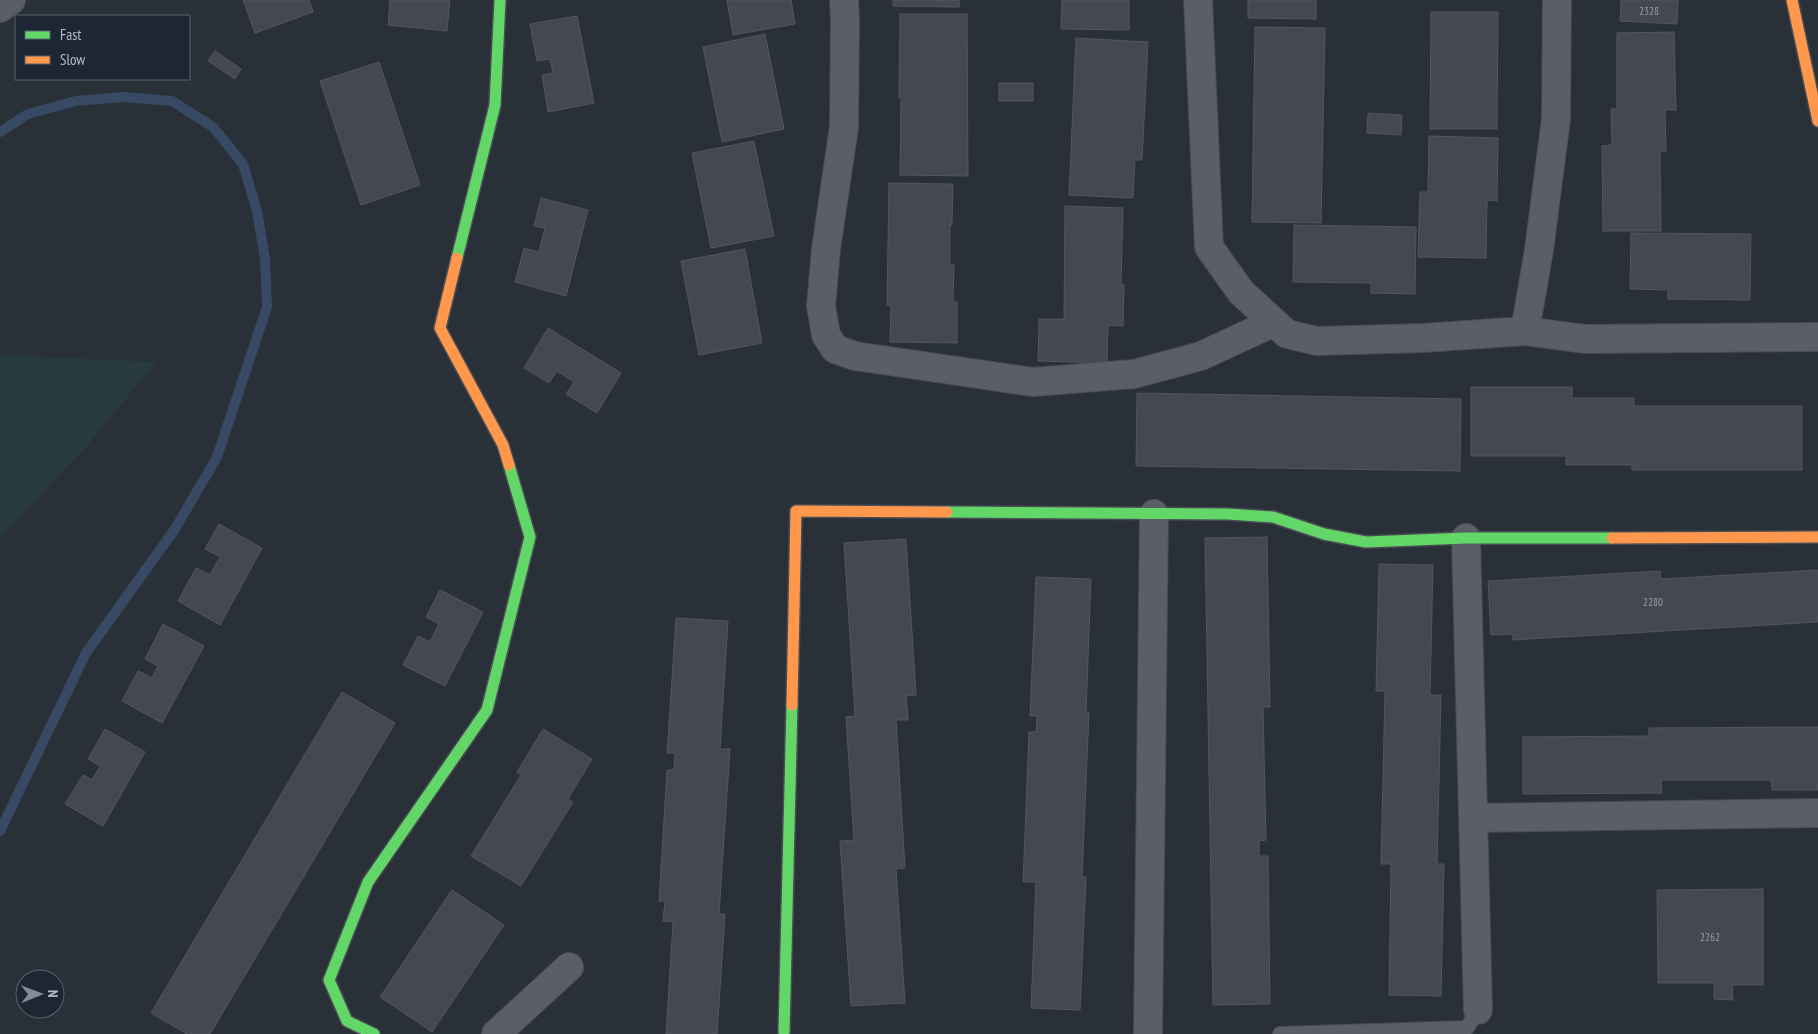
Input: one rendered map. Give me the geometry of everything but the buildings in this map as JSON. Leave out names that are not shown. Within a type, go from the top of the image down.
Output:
[{"type":"street","points":[[374,1034],[347,1021],[330,980],[368,882],[487,710],[530,537],[503,445],[440,328],[495,104],[500,0]]},
{"type":"street","points":[[844,0],[844,127],[826,249],[821,306],[826,335],[836,349],[855,356],[1033,382],[1134,374],[1201,356],[1274,322]]},
{"type":"street","points":[[1198,0],[1210,247],[1241,292],[1287,334],[1317,341],[1423,338],[1525,331],[1585,339],[1666,340],[1818,337]]},
{"type":"street","points":[[1525,331],[1539,250],[1556,119],[1557,0]]},
{"type":"street","points":[[1792,0],[1818,121]]},
{"type":"street","points":[[786,1033],[796,511],[1154,514],[1273,517],[1324,534],[1366,542],[1466,538],[1818,537]]},
{"type":"street","points":[[1148,1034],[1154,514]]},
{"type":"street","points":[[1466,538],[1478,1010]]},
{"type":"street","points":[[1473,818],[1818,813]]},
{"type":"street","points":[[496,1034],[569,967]]},
{"type":"lane","points":[[1280,1034],[1467,1028],[1478,1010]]},
{"type":"green space","points":[[0,355],[156,362],[87,446],[0,538]]},
{"type":"waterway","points":[[0,132],[28,114],[76,101],[123,97],[172,101],[213,127],[243,164],[257,211],[265,259],[267,307],[217,457],[175,529],[86,653],[0,831]]},
{"type":"traffic: fast","points":[[457,258],[495,105],[500,0]]},
{"type":"traffic: fast","points":[[374,1034],[347,1021],[329,980],[368,882],[487,710],[530,537],[509,465]]},
{"type":"traffic: fast","points":[[947,512],[1228,514],[1273,517],[1324,534],[1366,542],[1466,538],[1612,538]]},
{"type":"traffic: fast","points":[[784,1032],[792,705]]},
{"type":"traffic: slow","points":[[1792,0],[1818,121]]},
{"type":"traffic: slow","points":[[457,258],[440,328],[503,445],[509,465]]},
{"type":"traffic: slow","points":[[792,705],[796,511],[947,512]]},
{"type":"traffic: slow","points":[[1612,538],[1818,537]]}]
